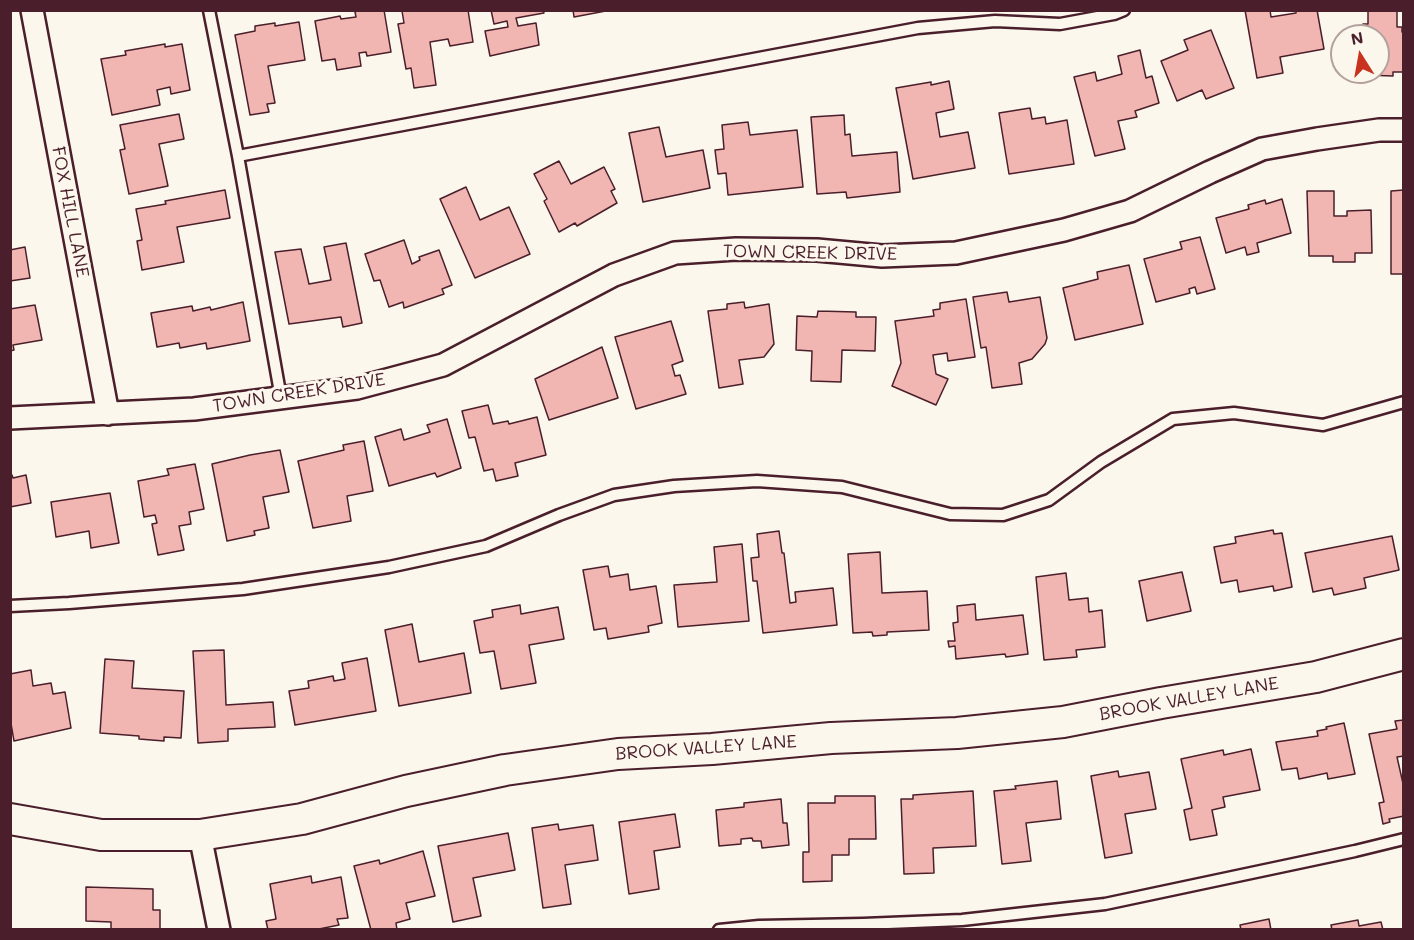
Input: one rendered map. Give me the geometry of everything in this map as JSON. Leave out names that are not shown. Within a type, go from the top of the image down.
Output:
[{"type":"street","name":"FOX HILL LANE","points":[[34,11],[108,414]]},
{"type":"street","name":"TOWN CREEK DRIVE","points":[[10,418],[194,410],[357,387],[442,365],[614,275],[675,253],[736,249],[817,249],[882,256],[956,253],[1064,230],[1130,211],[1262,149],[1379,130],[1404,130]]},
{"type":"street","name":"BROOK VALLEY LANE","points":[[10,819],[102,835],[200,835],[303,819],[406,791],[504,770],[618,754],[712,749],[831,738],[957,733],[1064,722],[1316,677],[1404,654]]},
{"type":"street","points":[[200,835],[219,930]]},
{"type":"lane","points":[[209,10],[238,156],[281,398]]},
{"type":"lane","points":[[238,156],[918,28],[995,21],[1060,24],[1124,10]]},
{"type":"lane","points":[[10,606],[243,589],[389,567],[486,546],[614,495],[674,486],[757,481],[842,487],[950,514],[1003,515],[1049,500],[1101,462],[1173,419],[1234,413],[1323,426],[1404,402]]},
{"type":"lane","points":[[719,930],[759,926],[962,920],[1075,908],[1105,904],[1404,839]]},
{"type":"building","points":[[384,10],[391,52],[367,56],[366,52],[359,53],[361,66],[337,70],[335,59],[322,61],[315,21],[340,16],[341,19],[356,17],[355,12]]},
{"type":"building","points":[[468,10],[473,42],[450,46],[448,39],[430,42],[436,85],[414,88],[411,68],[406,69],[398,24],[404,23],[402,11]]},
{"type":"building","points":[[491,10],[543,10],[544,13],[516,18],[518,26],[536,23],[539,45],[490,56],[485,31],[508,27],[507,21],[494,24]]},
{"type":"building","points":[[573,10],[611,10],[574,17]]},
{"type":"building","points":[[1245,10],[1270,10],[1271,17],[1296,13],[1296,10],[1317,10],[1324,49],[1280,57],[1283,73],[1257,78]]},
{"type":"building","points":[[1368,10],[1397,10],[1397,27],[1402,27],[1402,32],[1404,32],[1404,72],[1393,72],[1393,76],[1390,76],[1390,24],[1368,24]]},
{"type":"building","points":[[299,22],[305,60],[268,66],[275,103],[267,104],[269,112],[250,115],[235,35],[255,31],[255,26],[275,23],[275,26]]},
{"type":"building","points":[[1211,30],[1234,88],[1206,99],[1202,90],[1177,101],[1161,61],[1188,50],[1184,40]]},
{"type":"building","points":[[165,44],[165,47],[182,44],[190,90],[171,94],[170,87],[157,90],[160,105],[112,115],[101,59],[126,55],[125,51]]},
{"type":"building","points":[[1140,50],[1146,78],[1152,76],[1159,103],[1135,111],[1137,117],[1118,121],[1125,149],[1095,156],[1074,77],[1095,72],[1097,81],[1122,74],[1118,56]]},
{"type":"building","points":[[949,81],[954,109],[936,113],[940,137],[968,132],[975,168],[913,179],[896,88]]},
{"type":"building","points":[[1030,108],[1032,119],[1045,117],[1046,124],[1067,120],[1074,164],[1009,174],[999,113]]},
{"type":"building","points":[[179,114],[184,139],[159,144],[168,186],[129,194],[120,150],[125,149],[120,125]]},
{"type":"building","points":[[844,115],[845,135],[850,134],[852,156],[897,152],[900,192],[847,198],[846,192],[817,194],[811,117]]},
{"type":"building","points":[[748,122],[750,135],[797,130],[803,187],[728,195],[726,173],[718,174],[715,150],[724,149],[722,125]]},
{"type":"building","points":[[659,127],[666,157],[703,150],[710,188],[643,202],[629,133]]},
{"type":"building","points":[[559,161],[571,184],[604,167],[615,189],[611,191],[617,203],[577,226],[575,223],[559,232],[544,201],[547,199],[534,174]]},
{"type":"building","points":[[466,187],[480,220],[509,207],[530,254],[475,278],[440,199]]},
{"type":"building","points":[[225,190],[230,218],[177,227],[184,262],[142,270],[137,241],[142,240],[136,209]]},
{"type":"building","points":[[1404,190],[1404,274],[1391,274],[1391,191]]},
{"type":"building","points":[[1307,191],[1334,191],[1334,216],[1347,216],[1347,211],[1371,210],[1372,253],[1355,253],[1355,262],[1333,262],[1333,256],[1309,256]]},
{"type":"building","points":[[1282,199],[1291,233],[1257,243],[1259,252],[1247,255],[1245,247],[1226,253],[1216,218],[1249,209],[1248,205],[1265,200],[1266,204]]},
{"type":"building","points":[[1200,237],[1215,289],[1197,294],[1195,287],[1189,289],[1190,293],[1156,302],[1144,259],[1182,249],[1180,242]]},
{"type":"building","points":[[404,240],[412,264],[420,260],[419,257],[439,250],[452,285],[442,289],[444,294],[404,308],[403,302],[389,307],[380,280],[374,281],[365,254]]},
{"type":"building","points":[[346,243],[362,323],[343,327],[341,317],[289,324],[275,252],[301,249],[309,284],[331,280],[324,247]]},
{"type":"building","points":[[25,247],[30,278],[10,281],[10,250]]},
{"type":"building","points":[[1129,265],[1143,324],[1075,340],[1063,288],[1098,279],[1097,272]]},
{"type":"building","points":[[1007,292],[1009,302],[1040,297],[1047,338],[1045,344],[1032,359],[1019,363],[1022,384],[992,388],[986,347],[981,348],[973,297]]},
{"type":"building","points":[[966,299],[975,357],[948,361],[947,353],[933,355],[936,374],[948,379],[936,405],[892,386],[901,363],[895,321],[934,316],[933,310],[940,309],[940,303]]},
{"type":"building","points":[[243,302],[250,341],[207,349],[206,343],[180,348],[179,343],[157,347],[151,313],[192,306],[193,311],[210,307],[211,310]]},
{"type":"building","points":[[744,302],[745,308],[769,304],[774,344],[764,357],[739,360],[743,384],[719,388],[708,311],[727,309],[727,304]]},
{"type":"building","points":[[35,305],[42,340],[13,345],[14,350],[10,351],[10,309]]},
{"type":"building","points":[[818,311],[856,312],[856,317],[876,317],[875,351],[842,350],[841,382],[811,381],[812,351],[796,350],[797,316],[817,317]]},
{"type":"building","points":[[671,321],[683,361],[672,365],[675,376],[680,375],[686,394],[636,409],[615,337]]},
{"type":"building","points":[[602,347],[618,398],[549,420],[535,379]]},
{"type":"building","points":[[488,405],[493,424],[508,421],[509,424],[537,417],[546,455],[515,463],[518,476],[496,481],[493,469],[484,471],[475,437],[469,438],[462,411]]},
{"type":"building","points":[[447,419],[461,468],[437,477],[435,473],[389,486],[375,437],[401,429],[404,440],[430,432],[427,425]]},
{"type":"building","points":[[364,441],[373,491],[347,496],[351,521],[313,528],[298,461],[344,450],[343,445]]},
{"type":"building","points":[[280,450],[289,492],[263,497],[269,528],[254,531],[255,535],[227,541],[212,464]]},
{"type":"building","points":[[195,464],[204,509],[189,512],[191,524],[179,526],[184,550],[158,555],[152,524],[157,523],[155,515],[144,517],[138,481],[169,475],[167,469]]},
{"type":"building","points":[[10,475],[13,478],[26,475],[31,503],[10,507]]},
{"type":"building","points":[[110,493],[119,543],[91,548],[89,531],[56,537],[51,502]]},
{"type":"building","points":[[1273,530],[1274,534],[1282,533],[1292,587],[1274,591],[1273,586],[1239,592],[1237,580],[1221,583],[1214,547],[1236,543],[1235,537]]},
{"type":"building","points":[[779,531],[790,603],[796,602],[795,592],[833,588],[837,625],[763,633],[757,581],[753,581],[751,558],[759,557],[757,534]]},
{"type":"building","points":[[1392,536],[1399,570],[1364,578],[1366,588],[1334,595],[1332,588],[1313,592],[1305,553]]},
{"type":"building","points":[[742,544],[749,621],[678,627],[674,585],[717,582],[714,547]]},
{"type":"building","points":[[880,552],[882,593],[927,591],[929,630],[887,632],[887,635],[873,636],[872,632],[853,633],[848,554]]},
{"type":"building","points":[[608,566],[610,577],[628,574],[630,590],[656,586],[662,623],[648,626],[649,632],[608,639],[606,628],[594,630],[583,570]]},
{"type":"building","points":[[1182,572],[1191,611],[1147,621],[1139,581]]},
{"type":"building","points":[[1066,573],[1069,600],[1088,598],[1089,612],[1102,610],[1105,647],[1076,650],[1077,657],[1044,660],[1036,577]]},
{"type":"building","points":[[975,604],[976,620],[1023,615],[1028,654],[956,659],[955,646],[949,647],[948,641],[955,641],[953,623],[958,622],[957,606]]},
{"type":"building","points":[[520,605],[521,614],[558,607],[564,639],[529,645],[536,683],[501,689],[494,651],[480,653],[474,621],[493,617],[492,610]]},
{"type":"building","points":[[412,624],[419,662],[464,653],[471,693],[399,706],[385,630]]},
{"type":"building","points":[[224,650],[226,705],[273,702],[275,727],[228,729],[228,741],[198,743],[193,651]]},
{"type":"building","points":[[367,658],[376,711],[295,725],[289,691],[309,688],[308,681],[333,676],[334,681],[345,679],[342,663]]},
{"type":"building","points":[[105,659],[134,661],[132,688],[184,691],[181,738],[164,737],[164,741],[139,739],[139,736],[100,733]]},
{"type":"building","points":[[31,670],[33,686],[51,683],[53,694],[65,692],[71,728],[14,741],[10,718],[10,674]]},
{"type":"building","points":[[1404,720],[1404,756],[1397,757],[1404,788],[1404,816],[1389,819],[1390,822],[1383,824],[1379,803],[1384,802],[1369,734],[1397,729],[1395,721]]},
{"type":"building","points":[[1344,723],[1355,774],[1328,779],[1327,773],[1299,779],[1297,768],[1282,770],[1276,742],[1318,736],[1317,731]]},
{"type":"building","points":[[1251,749],[1260,790],[1223,797],[1225,807],[1212,810],[1217,835],[1190,840],[1184,810],[1192,808],[1181,759],[1223,750],[1224,755]]},
{"type":"building","points":[[1118,771],[1119,777],[1149,772],[1156,809],[1125,814],[1132,853],[1105,858],[1091,776]]},
{"type":"building","points":[[1057,781],[1061,819],[1026,823],[1031,861],[1002,864],[994,791]]},
{"type":"building","points":[[973,791],[976,846],[933,848],[934,873],[904,874],[901,799],[913,799],[913,795]]},
{"type":"building","points":[[835,796],[875,796],[876,839],[849,839],[849,855],[832,855],[832,881],[803,882],[803,852],[809,852],[808,803],[835,803]]},
{"type":"building","points":[[781,799],[783,823],[787,823],[789,845],[762,848],[761,841],[753,841],[752,838],[741,839],[741,844],[719,846],[716,810],[744,807],[744,803]]},
{"type":"building","points":[[675,814],[680,847],[654,851],[659,889],[629,894],[619,822]]},
{"type":"building","points":[[558,824],[559,830],[593,825],[598,860],[565,865],[571,904],[543,908],[532,828]]},
{"type":"building","points":[[508,833],[515,870],[473,878],[481,916],[453,922],[438,846]]},
{"type":"building","points":[[423,851],[435,896],[406,903],[410,919],[396,923],[397,930],[371,930],[354,866],[379,860],[380,864]]},
{"type":"building","points":[[311,876],[312,883],[341,877],[348,918],[337,919],[339,925],[314,930],[268,930],[266,921],[276,919],[270,884]]},
{"type":"building","points":[[86,887],[153,889],[153,910],[160,910],[160,930],[111,930],[111,922],[86,921]]},
{"type":"building","points":[[1269,919],[1271,930],[1241,930],[1240,925]]},
{"type":"building","points":[[1358,920],[1359,926],[1381,922],[1383,930],[1332,930],[1331,925]]}]
